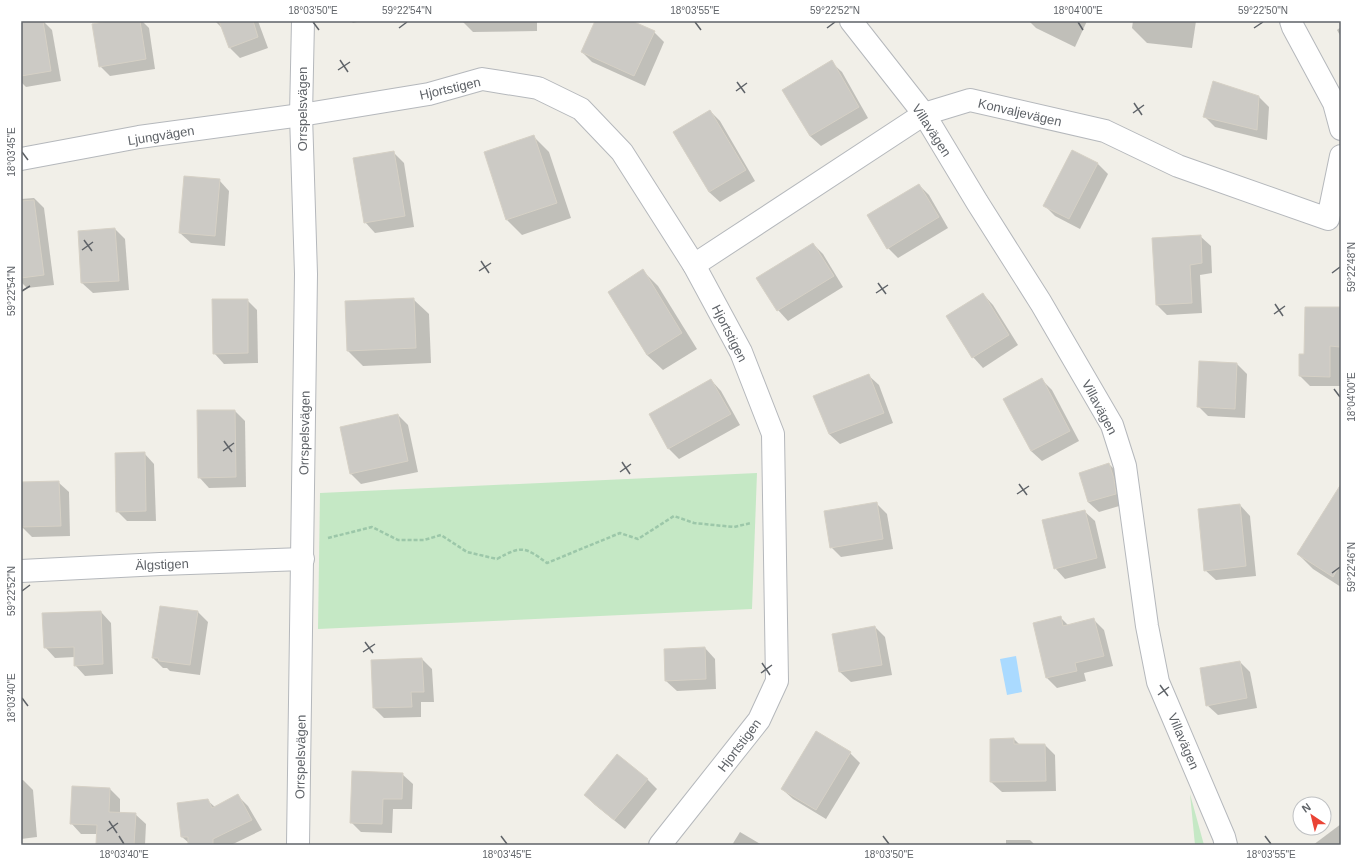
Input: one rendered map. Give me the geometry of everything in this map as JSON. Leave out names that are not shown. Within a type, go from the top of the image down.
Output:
[{"type":"street","name":"Orrspelsvägen","points":[[298,845],[306,274],[301,115],[303,21]]},
{"type":"street","name":"Villavägen","points":[[851,21],[924,114],[977,202],[1041,303],[1112,425],[1125,466],[1147,626],[1158,682],[1224,837],[1226,845]]},
{"type":"street","points":[[1291,21],[1334,103],[1341,129]]},
{"type":"street","name":"Hjortstigen","points":[[301,115],[429,94],[482,79],[538,88],[581,109],[622,152],[694,265],[742,352],[773,434],[777,681],[760,720],[660,845]]},
{"type":"street","name":"Konvaljevägen","points":[[694,265],[924,114],[970,100],[1105,131],[1178,166],[1328,219],[1341,156]]},
{"type":"street","name":"Ljungvägen","points":[[21,159],[139,137],[301,115]]},
{"type":"street","name":"Älgstigen","points":[[21,571],[303,559]]},
{"type":"path","points":[[303,559],[329,537],[372,527],[398,540],[424,540],[441,535],[467,552],[498,559],[514,550],[530,551],[547,563],[620,533],[638,539],[674,516],[694,523],[734,527],[775,518]]},
{"type":"green space","points":[[757,473],[752,609],[318,629],[320,493]]},
{"type":"green space","points":[[1190,794],[1204,845],[1195,845]]},
{"type":"water","points":[[1016,656],[1022,692],[1007,695],[1000,659]]},
{"type":"building","points":[[21,21],[43,21],[51,71],[21,76]]},
{"type":"building","points":[[110,21],[140,21],[146,59],[99,67],[92,24]]},
{"type":"building","points":[[219,21],[253,21],[258,37],[229,48]]},
{"type":"building","points":[[595,21],[632,21],[655,31],[634,76],[581,52]]},
{"type":"building","points":[[832,60],[859,107],[810,136],[782,90]]},
{"type":"building","points":[[1213,81],[1259,96],[1257,130],[1203,117]]},
{"type":"building","points":[[710,110],[746,170],[709,192],[673,132]]},
{"type":"building","points":[[534,135],[557,203],[506,220],[484,152]]},
{"type":"building","points":[[1072,150],[1098,163],[1069,219],[1043,206]]},
{"type":"building","points":[[394,151],[405,216],[364,223],[353,158]]},
{"type":"building","points":[[184,176],[220,179],[215,236],[179,233]]},
{"type":"building","points":[[919,184],[939,217],[887,249],[867,215]]},
{"type":"building","points":[[34,200],[44,275],[21,278],[21,201]]},
{"type":"building","points":[[115,228],[119,281],[81,283],[78,231]]},
{"type":"building","points":[[1201,235],[1202,263],[1190,265],[1192,303],[1156,305],[1152,238]]},
{"type":"building","points":[[813,243],[834,276],[777,311],[756,278]]},
{"type":"building","points":[[643,269],[682,333],[647,355],[608,292]]},
{"type":"building","points":[[983,293],[1009,335],[972,358],[946,316]]},
{"type":"building","points":[[414,298],[416,348],[347,351],[345,301]]},
{"type":"building","points":[[212,299],[248,299],[248,353],[213,354]]},
{"type":"building","points":[[1305,307],[1341,307],[1340,347],[1330,346],[1330,377],[1299,376],[1299,354],[1304,354]]},
{"type":"building","points":[[1199,361],[1237,363],[1235,409],[1197,407]]},
{"type":"building","points":[[869,374],[884,413],[829,434],[813,396]]},
{"type":"building","points":[[1042,378],[1070,431],[1031,451],[1003,399]]},
{"type":"building","points":[[711,379],[731,414],[668,449],[649,414]]},
{"type":"building","points":[[197,410],[235,410],[236,477],[198,478]]},
{"type":"building","points":[[398,414],[408,461],[350,474],[340,427]]},
{"type":"building","points":[[145,452],[146,511],[116,512],[115,453]]},
{"type":"building","points":[[1109,463],[1114,479],[1116,494],[1088,502],[1079,473]]},
{"type":"building","points":[[59,481],[61,526],[21,527],[21,482]]},
{"type":"building","points":[[1341,484],[1341,563],[1333,577],[1297,554]]},
{"type":"building","points":[[877,502],[883,539],[830,548],[824,511]]},
{"type":"building","points":[[1240,504],[1246,566],[1204,571],[1198,509]]},
{"type":"building","points":[[1085,510],[1097,558],[1054,569],[1042,520]]},
{"type":"building","points":[[160,606],[198,611],[190,665],[159,661],[158,658],[152,658]]},
{"type":"building","points":[[101,611],[103,664],[74,666],[74,647],[44,648],[42,613]]},
{"type":"building","points":[[1061,616],[1063,626],[1094,618],[1104,656],[1075,663],[1077,671],[1046,678],[1033,623]]},
{"type":"building","points":[[875,626],[882,665],[839,672],[832,634]]},
{"type":"building","points":[[705,647],[706,679],[665,681],[664,649]]},
{"type":"building","points":[[422,658],[424,692],[411,692],[412,707],[373,708],[371,660]]},
{"type":"building","points":[[1240,661],[1247,698],[1206,706],[1200,668]]},
{"type":"building","points":[[816,731],[851,752],[816,810],[781,789]]},
{"type":"building","points":[[1014,738],[1014,744],[1045,744],[1046,781],[990,782],[990,739]]},
{"type":"building","points":[[617,754],[648,779],[614,820],[584,795]]},
{"type":"building","points":[[352,771],[403,773],[402,799],[383,799],[382,824],[350,823]]},
{"type":"building","points":[[72,786],[110,788],[109,812],[136,813],[134,845],[96,844],[97,825],[70,824]]},
{"type":"building","points":[[238,794],[252,820],[213,839],[213,845],[188,845],[188,837],[181,837],[177,803],[208,799],[212,808]]}]
